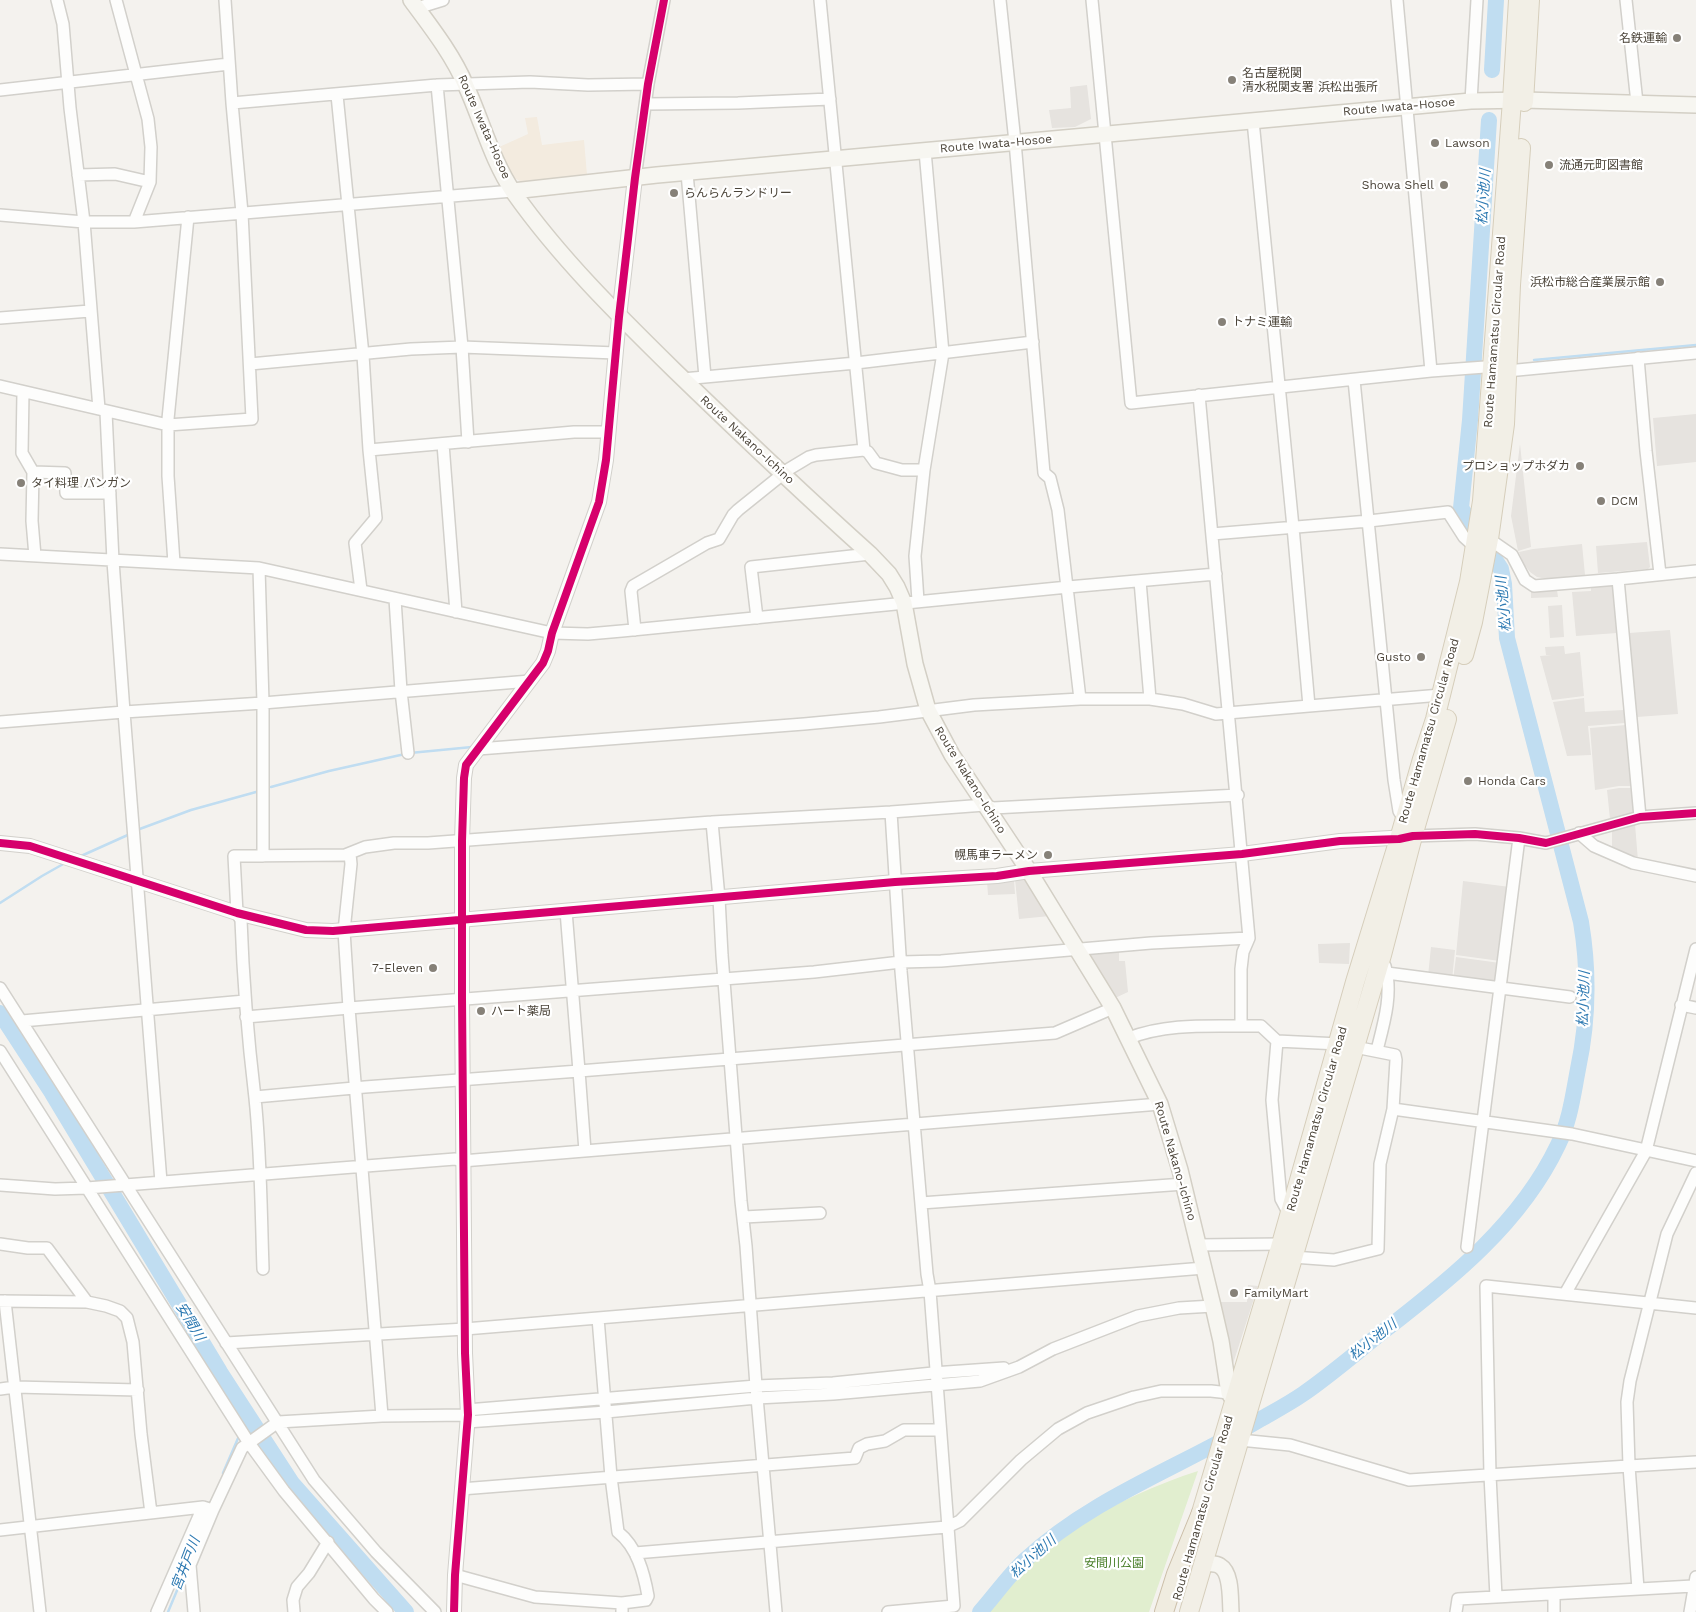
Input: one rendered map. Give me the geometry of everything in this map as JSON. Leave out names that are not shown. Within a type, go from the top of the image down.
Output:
[{"type":"highway","points":[[1164,1612],[1176,1574],[1200,1513]]},
{"type":"main road","name":"Route Hamamatsu Circular Road","points":[[1518,0],[1518,100]]},
{"type":"main road","name":"Route Hamamatsu Circular Road","points":[[1189,1612],[1204,1563],[1236,1435],[1231,1398],[1289,1214],[1347,1046],[1382,955],[1406,838],[1404,819],[1435,719],[1456,638],[1483,549],[1479,519],[1495,368],[1518,100],[1530,0]]},
{"type":"main road","name":"Route Iwata-Hosoe","points":[[414,4],[445,47],[466,84],[494,157],[513,191],[1015,142],[1471,101],[1518,100],[1696,105]]},
{"type":"main road","name":"Route Nakano-Ichino","points":[[513,191],[538,226],[619,317],[715,412],[870,554],[911,602],[915,664],[928,710],[952,756],[1029,872],[1113,1008],[1160,1104],[1184,1184],[1221,1341],[1231,1398]]},
{"type":"main road","name":"Route Hamamatsu Circular Road","points":[[1173,1612],[1218,1456],[1236,1435],[1247,1417],[1293,1257],[1347,1046],[1355,982],[1406,838],[1473,622],[1483,549],[1505,424],[1495,368]]},
{"type":"main road","points":[[1231,1398],[1247,1417]]},
{"type":"main road","points":[[1204,1563],[1218,1564],[1224,1569],[1228,1577],[1231,1612]]},
{"type":"street","points":[[57,0],[63,24],[70,108],[84,222],[90,311],[103,410],[136,880],[161,1182]]},
{"type":"street","points":[[116,0],[148,119],[151,148],[150,182],[134,222]]},
{"type":"street","points":[[0,386],[168,425],[252,419],[242,213],[225,0]]},
{"type":"street","points":[[414,4],[443,0]]},
{"type":"street","points":[[454,1612],[467,1416],[462,1161],[462,841],[464,778],[466,765],[543,663],[599,502],[606,460],[619,317],[635,178],[648,84],[664,0]]},
{"type":"street","points":[[820,0],[864,450]]},
{"type":"street","points":[[1000,0],[1015,142],[1044,473],[1050,478],[1058,510],[1080,699]]},
{"type":"street","points":[[1092,0],[1131,404],[1199,395],[1463,368],[1495,368],[1696,353]]},
{"type":"street","points":[[1397,0],[1431,371]]},
{"type":"street","points":[[1471,101],[1477,0]]},
{"type":"street","points":[[1626,0],[1637,103]]},
{"type":"street","points":[[0,90],[230,64]]},
{"type":"street","points":[[232,103],[437,85],[530,82],[588,85],[648,84]]},
{"type":"street","points":[[437,85],[462,347],[468,442]]},
{"type":"street","points":[[337,95],[346,204],[363,355],[369,450],[376,518],[355,543],[362,590]]},
{"type":"street","points":[[646,104],[830,99]]},
{"type":"street","points":[[1253,121],[1309,706]]},
{"type":"street","points":[[911,602],[924,470],[944,353],[925,151]]},
{"type":"street","points":[[78,176],[114,174],[150,182]]},
{"type":"street","points":[[687,174],[705,376]]},
{"type":"street","points":[[0,215],[84,222],[134,222],[513,191]]},
{"type":"street","points":[[174,563],[168,476],[168,425],[188,217]]},
{"type":"street","points":[[0,318],[90,311]]},
{"type":"street","points":[[683,379],[856,363],[1032,342]]},
{"type":"street","points":[[250,364],[363,355],[411,349],[462,347],[616,354]]},
{"type":"street","points":[[1638,358],[1660,574]]},
{"type":"street","points":[[1354,380],[1394,780],[1399,811],[1404,819]]},
{"type":"street","points":[[23,392],[22,453],[34,472],[32,521],[35,556]]},
{"type":"street","points":[[1199,395],[1238,795],[1249,938],[1243,952],[1242,961],[1241,1026]]},
{"type":"street","points":[[369,450],[574,432],[608,432]]},
{"type":"street","points":[[443,444],[456,612]]},
{"type":"street","points":[[634,630],[630,591],[633,586],[707,543],[719,539],[733,515],[796,464],[816,455],[864,450],[868,452],[876,464],[902,470],[924,470]]},
{"type":"street","points":[[34,472],[65,473],[66,493],[110,493]]},
{"type":"street","points":[[1212,534],[1369,521],[1448,512],[1464,537],[1483,549],[1512,555],[1525,580],[1534,586],[1696,571]]},
{"type":"street","points":[[0,554],[259,568],[552,633],[588,634],[1216,574]]},
{"type":"street","points":[[757,618],[751,567],[870,554]]},
{"type":"street","points":[[259,568],[263,703],[263,856]]},
{"type":"street","points":[[1618,579],[1640,818]]},
{"type":"street","points":[[1140,582],[1150,699]]},
{"type":"street","points":[[395,599],[401,691],[408,753]]},
{"type":"street","points":[[0,722],[530,681]]},
{"type":"street","points":[[478,749],[804,724],[974,705],[1080,699],[1150,699],[1183,704],[1216,714],[1441,695]]},
{"type":"street","points":[[264,1269],[255,1097],[246,1017],[241,920],[236,913],[234,856],[345,855],[365,847],[394,843],[462,841],[712,822],[985,805],[993,808],[1238,795]]},
{"type":"street","points":[[888,1612],[954,1606],[930,1290],[901,962],[891,812]]},
{"type":"street","points":[[0,843],[30,846],[236,913],[306,930],[344,931],[462,919],[895,882],[997,876],[1242,854],[1340,841],[1476,834],[1519,838],[1546,843],[1640,818],[1696,813]]},
{"type":"street","points":[[712,822],[720,898],[741,1200],[744,1217],[756,1386],[776,1612]]},
{"type":"street","points":[[1574,835],[1633,863],[1696,876]]},
{"type":"street","points":[[1467,1247],[1519,838]]},
{"type":"street","points":[[350,854],[351,864],[344,931],[382,1416]]},
{"type":"street","points":[[566,911],[585,1151]]},
{"type":"street","points":[[246,1017],[462,998],[814,972],[901,962],[941,961],[1151,943],[1249,938]]},
{"type":"street","points":[[1565,1294],[1646,1150],[1696,949]]},
{"type":"street","points":[[1377,1050],[1386,1013],[1387,972],[1382,955]]},
{"type":"street","points":[[1387,972],[1570,997]]},
{"type":"street","points":[[0,988],[314,1480],[376,1552],[435,1612]]},
{"type":"street","points":[[22,1021],[245,1001]]},
{"type":"street","points":[[1682,1005],[1696,1008]]},
{"type":"street","points":[[255,1097],[1055,1033],[1113,1008]]},
{"type":"street","points":[[1129,1038],[1162,1028],[1261,1026],[1277,1041],[1347,1046],[1377,1050],[1394,1055],[1396,1060],[1393,1109],[1380,1164],[1378,1249],[1334,1260],[1293,1257]]},
{"type":"street","points":[[1277,1041],[1272,1100],[1281,1199],[1289,1214]]},
{"type":"street","points":[[0,1051],[246,1435],[284,1491],[387,1612]]},
{"type":"street","points":[[0,1185],[55,1189],[88,1188],[455,1159],[462,1161],[1160,1104]]},
{"type":"street","points":[[1393,1109],[1572,1134],[1696,1161]]},
{"type":"street","points":[[1638,1590],[1629,1466],[1627,1402],[1630,1381],[1666,1234],[1696,1173]]},
{"type":"street","points":[[921,1203],[1184,1184]]},
{"type":"street","points":[[744,1217],[820,1213]]},
{"type":"street","points":[[0,1244],[28,1248],[47,1248],[87,1302]]},
{"type":"street","points":[[1198,1245],[1281,1244]]},
{"type":"street","points":[[226,1343],[465,1329],[1204,1268]]},
{"type":"street","points":[[1496,1597],[1490,1475],[1486,1286],[1696,1308]]},
{"type":"street","points":[[40,1612],[32,1526],[24,1477],[15,1387],[2,1301],[87,1302],[120,1311],[127,1318],[133,1342],[141,1434],[152,1513]]},
{"type":"street","points":[[467,1416],[605,1400],[756,1386],[936,1379],[980,1381],[1020,1367],[1053,1349],[1138,1316],[1179,1308],[1213,1306]]},
{"type":"street","points":[[455,1575],[535,1597],[622,1608],[646,1600],[648,1596],[635,1553],[626,1539],[618,1532],[598,1318]]},
{"type":"street","points":[[246,1435],[276,1423],[382,1416],[467,1416],[606,1412],[757,1398],[833,1394],[936,1379]]},
{"type":"street","points":[[0,1389],[15,1387],[138,1390]]},
{"type":"street","points":[[635,1553],[947,1527],[960,1521],[1021,1460],[1058,1429],[1087,1414],[1134,1397],[1161,1391],[1211,1390],[1231,1398]]},
{"type":"street","points":[[461,1488],[855,1458],[859,1448],[866,1444],[885,1441],[904,1430],[940,1430]]},
{"type":"street","points":[[157,1612],[208,1509],[242,1448],[246,1435]]},
{"type":"street","points":[[1236,1435],[1290,1445],[1409,1480],[1696,1462]]},
{"type":"street","points":[[0,1530],[152,1513],[208,1509]]},
{"type":"street","points":[[194,1612],[190,1565],[208,1509]]},
{"type":"street","points":[[294,1612],[293,1600],[297,1587],[328,1542]]},
{"type":"street","points":[[1456,1612],[1458,1599],[1638,1590],[1695,1582],[1690,1612]]},
{"type":"street","points":[[1554,1595],[1554,1612]]},
{"type":"shaded area","points":[[1087,85],[1091,119],[1075,127],[1052,128],[1049,110],[1071,108],[1070,87]]},
{"type":"shaded area","points":[[537,117],[542,145],[584,140],[587,175],[522,182],[512,177],[497,148],[528,134],[525,118]]},
{"type":"shaded area","points":[[1696,414],[1696,462],[1657,466],[1653,418]]},
{"type":"shaded area","points":[[1520,444],[1531,547],[1518,551],[1511,516]]},
{"type":"shaded area","points":[[1647,542],[1650,567],[1648,569],[1598,573],[1596,546]]},
{"type":"shaded area","points":[[1582,544],[1585,575],[1547,579],[1537,577],[1523,563],[1519,552],[1533,549]]},
{"type":"shaded area","points":[[1613,585],[1617,633],[1576,636],[1572,592],[1591,591],[1591,587]]},
{"type":"shaded area","points":[[1557,590],[1558,597],[1531,598],[1531,591]]},
{"type":"shaded area","points":[[1562,605],[1564,637],[1550,638],[1548,606]]},
{"type":"shaded area","points":[[1670,630],[1678,714],[1637,717],[1629,633]]},
{"type":"shaded area","points":[[1564,646],[1565,654],[1580,652],[1584,696],[1552,700],[1540,656],[1552,655],[1546,655],[1545,647]]},
{"type":"shaded area","points":[[1584,698],[1585,712],[1624,710],[1625,723],[1588,726],[1591,755],[1567,756],[1553,702]]},
{"type":"shaded area","points":[[1626,725],[1632,786],[1595,790],[1590,728]]},
{"type":"shaded area","points":[[1632,788],[1635,811],[1631,815],[1610,819],[1607,790]]},
{"type":"shaded area","points":[[1635,824],[1638,861],[1612,849],[1612,830]]},
{"type":"shaded area","points":[[1015,879],[1026,880],[1050,916],[1019,919]]},
{"type":"shaded area","points":[[1014,880],[1015,894],[988,895],[987,881]]},
{"type":"shaded area","points":[[1463,881],[1510,887],[1500,961],[1456,955]]},
{"type":"shaded area","points":[[1350,943],[1349,964],[1319,963],[1318,944]]},
{"type":"shaded area","points":[[1431,947],[1455,950],[1452,980],[1428,976]]},
{"type":"shaded area","points":[[1119,950],[1119,961],[1125,961],[1128,992],[1115,998],[1088,952]]},
{"type":"shaded area","points":[[1456,957],[1500,963],[1498,985],[1453,980]]},
{"type":"shaded area","points":[[1248,1285],[1258,1286],[1231,1370],[1216,1302],[1247,1302]]},
{"type":"green space","name":"安間川公園","points":[[1198,1471],[1149,1612],[986,1612],[1006,1587],[1029,1564],[1054,1543],[1081,1525],[1138,1494]]},
{"type":"waterway","name":"松小池川","points":[[1492,70],[1496,0]]},
{"type":"waterway","name":"松小池川","points":[[980,1612],[1019,1566],[1051,1538],[1109,1500],[1231,1436],[1298,1397],[1435,1291],[1482,1248],[1525,1200],[1543,1173],[1565,1127],[1571,1108],[1584,1033],[1586,977],[1581,922],[1507,638],[1504,584],[1501,569],[1461,508],[1470,420],[1489,120]]},
{"type":"waterway","points":[[1534,360],[1696,345]]},
{"type":"waterway","points":[[410,753],[472,747]]},
{"type":"waterway","points":[[271,787],[329,771],[405,754]]},
{"type":"waterway","points":[[137,830],[191,810],[256,792]]},
{"type":"waterway","points":[[81,856],[130,834]]},
{"type":"waterway","points":[[0,903],[65,863]]},
{"type":"waterway","name":"安間川","points":[[0,1013],[52,1093],[220,1372],[292,1483],[406,1612]]},
{"type":"waterway","name":"宮井戸川","points":[[243,1426],[247,1413]]},
{"type":"waterway","name":"宮井戸川","points":[[223,1473],[239,1436]]},
{"type":"waterway","name":"宮井戸川","points":[[168,1612],[186,1569]]},
{"type":"cycle path","points":[[454,1612],[455,1575],[468,1415],[465,1353],[462,998],[464,778],[466,765],[543,663],[599,502],[606,460],[619,317],[635,178],[648,84],[664,0]]},
{"type":"cycle path","points":[[0,843],[30,846],[237,913],[306,930],[333,931],[895,882],[997,876],[1029,871],[1242,854],[1340,841],[1475,834],[1519,838],[1546,843],[1640,817],[1696,813]]},
{"type":"place","name":"名鉄運輸","points":[[1677,38]]},
{"type":"place","name":"名古屋税関 清水税関支署 浜松出張所","points":[[1232,80]]},
{"type":"place","name":"Lawson","points":[[1435,143]]},
{"type":"place","name":"流通元町図書館","points":[[1549,165]]},
{"type":"place","name":"Showa Shell","points":[[1444,185]]},
{"type":"place","name":"らんらんランドリー","points":[[674,193]]},
{"type":"place","name":"浜松市総合産業展示館","points":[[1660,282]]},
{"type":"place","name":"トナミ運輸","points":[[1222,322]]},
{"type":"place","name":"プロショップホダカ","points":[[1580,466]]},
{"type":"place","name":"タイ料理 パンガン","points":[[21,483]]},
{"type":"place","name":"DCM","points":[[1601,501]]},
{"type":"place","name":"Gusto","points":[[1421,657]]},
{"type":"place","name":"Honda Cars","points":[[1468,781]]},
{"type":"place","name":"幌馬車ラーメン","points":[[1048,855]]},
{"type":"place","name":"7-Eleven","points":[[433,968]]},
{"type":"place","name":"ハート薬局","points":[[481,1011]]},
{"type":"place","name":"FamilyMart","points":[[1234,1293]]}]
